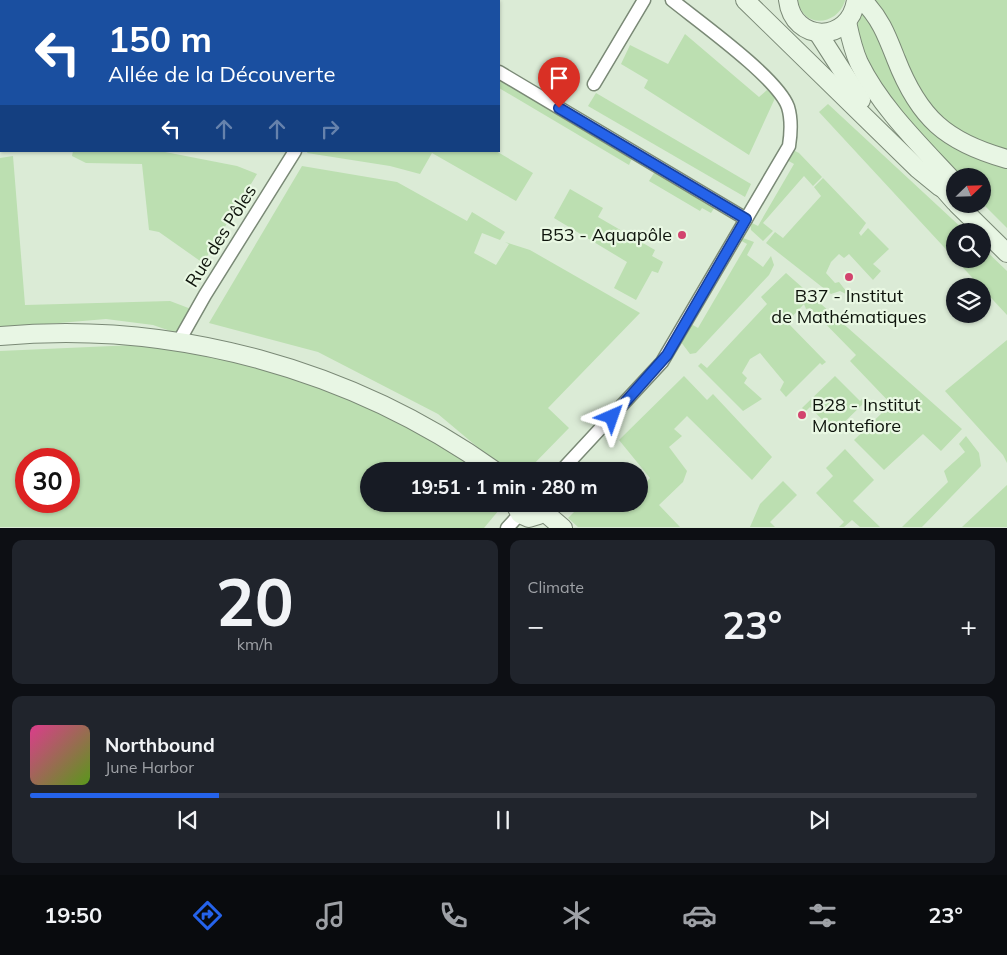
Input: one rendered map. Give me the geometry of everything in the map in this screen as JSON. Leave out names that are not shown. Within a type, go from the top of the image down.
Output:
[{"type":"main road","points":[[744,0],[918,169],[946,184]]},
{"type":"main road","points":[[785,3],[795,21],[806,29],[818,33],[829,32],[847,22],[855,10],[856,0]]},
{"type":"main road","points":[[862,0],[874,11],[883,26],[905,83],[931,119],[955,139],[970,148],[1007,159]]},
{"type":"main road","points":[[847,22],[858,61],[869,81],[921,146],[946,182]]},
{"type":"main road","points":[[818,33],[860,99],[921,162],[946,183]]},
{"type":"main road","points":[[966,213],[1007,253]]},
{"type":"main road","points":[[983,213],[1007,238]]},
{"type":"main road","points":[[0,336],[88,333],[179,341],[270,362],[334,384],[411,420],[480,462]]},
{"type":"main road","points":[[523,512],[534,517],[539,512]]},
{"type":"main road","points":[[549,512],[563,528]]},
{"type":"street","points":[[594,84],[644,0]]},
{"type":"street","points":[[569,462],[662,362],[789,146],[791,122],[788,106],[773,85],[672,0]]},
{"type":"street","points":[[500,73],[746,219]]},
{"type":"street","name":"Rue des Pôles","points":[[179,341],[294,152]]},
{"type":"street","points":[[508,528],[516,512]]},
{"type":"green space","points":[[798,0],[845,1],[835,15],[820,21],[806,16]]},
{"type":"green space","points":[[872,0],[1007,0],[1007,228],[991,212],[991,168],[949,168],[877,85],[855,32],[863,9]]},
{"type":"green space","points":[[685,34],[759,97],[767,90],[776,96],[749,155],[644,88],[648,80],[621,64],[630,45],[668,64]]},
{"type":"green space","points":[[501,78],[633,156],[629,165],[500,89]]},
{"type":"green space","points":[[596,93],[751,184],[745,197],[588,106]]},
{"type":"green space","points":[[828,104],[956,223],[946,223],[946,249],[819,112]]},
{"type":"green space","points":[[791,149],[799,153],[822,177],[813,186],[804,176],[763,223],[773,231],[763,241],[751,230],[750,222],[758,226],[794,164],[787,160]]},
{"type":"green space","points":[[73,152],[165,152],[237,166],[257,174],[203,263],[159,232],[149,230],[142,164],[86,163],[72,156]]},
{"type":"green space","points":[[498,152],[533,173],[516,201],[432,153],[420,174],[390,166],[307,153]]},
{"type":"green space","points":[[13,156],[25,305],[170,301],[191,309],[179,334],[153,325],[106,319],[0,328],[0,158]]},
{"type":"green space","points":[[302,166],[397,182],[467,221],[472,212],[505,232],[500,240],[482,233],[474,253],[496,265],[509,244],[505,242],[530,250],[640,313],[548,408],[569,428],[536,462],[495,462],[438,414],[318,352],[209,323]]},
{"type":"green space","points":[[656,170],[716,205],[711,213],[702,208],[700,211],[649,181]]},
{"type":"green space","points":[[823,178],[866,223],[859,233],[861,236],[868,228],[889,249],[873,264],[881,271],[873,280],[849,254],[844,258],[839,254],[831,262],[826,273],[835,283],[839,282],[850,296],[840,291],[831,294],[766,243],[775,232],[783,238],[821,196],[814,187]]},
{"type":"green space","points":[[570,189],[603,208],[598,217],[655,250],[652,256],[663,262],[658,273],[652,271],[636,300],[614,288],[627,262],[554,218]]},
{"type":"green space","points":[[743,238],[754,242],[747,255],[763,267],[771,256],[774,265],[769,275],[696,353],[690,354],[681,342],[691,324],[698,328],[747,244],[740,240]]},
{"type":"green space","points":[[991,256],[1007,271],[1007,315],[991,298],[991,278],[973,278],[963,268],[991,268]]},
{"type":"green space","points":[[786,273],[962,429],[941,451],[923,434],[884,470],[854,440],[884,411],[886,413],[893,406],[850,361],[856,355],[810,308],[806,309],[804,304],[787,322],[826,362],[822,365],[820,363],[786,397],[780,390],[784,382],[760,353],[750,359],[742,373],[747,378],[744,383],[762,399],[743,411],[698,366],[701,363],[707,368],[767,304],[761,297]]},
{"type":"green space","points":[[1007,340],[1007,463],[1003,455],[945,391]]},
{"type":"green space","points":[[179,343],[310,378],[438,439],[466,462],[360,462],[360,512],[497,512],[484,528],[0,527],[0,351]]},
{"type":"green space","points":[[684,376],[707,400],[713,394],[772,457],[752,480],[687,416],[674,429],[682,436],[669,447],[687,471],[683,482],[659,505],[680,527],[578,527],[568,518],[574,512],[648,512],[648,480],[650,478],[648,476],[648,462],[637,462],[619,440]]},
{"type":"green space","points":[[835,376],[860,401],[862,399],[865,402],[834,432],[810,407],[806,411],[802,408]]},
{"type":"green space","points":[[966,436],[979,453],[981,466],[922,527],[902,527],[948,482],[944,471],[965,452],[959,444]]},
{"type":"green space","points":[[845,449],[874,480],[853,501],[880,527],[860,527],[852,520],[844,527],[839,527],[844,522],[816,493],[833,476],[826,468]]},
{"type":"green space","points":[[783,481],[797,495],[770,522],[775,527],[750,527],[760,504]]},
{"type":"green space","points":[[1007,485],[1007,527],[962,527]]},
{"type":"place","name":"B53 - Aquapôle","points":[[682,235]]},
{"type":"place","name":"B37 - Institut de Mathématiques","points":[[849,277]]},
{"type":"place","name":"B28 - Institut Montefiore","points":[[802,415]]},
{"type":"route","points":[[559,108],[746,219],[667,355],[612,417]]}]
